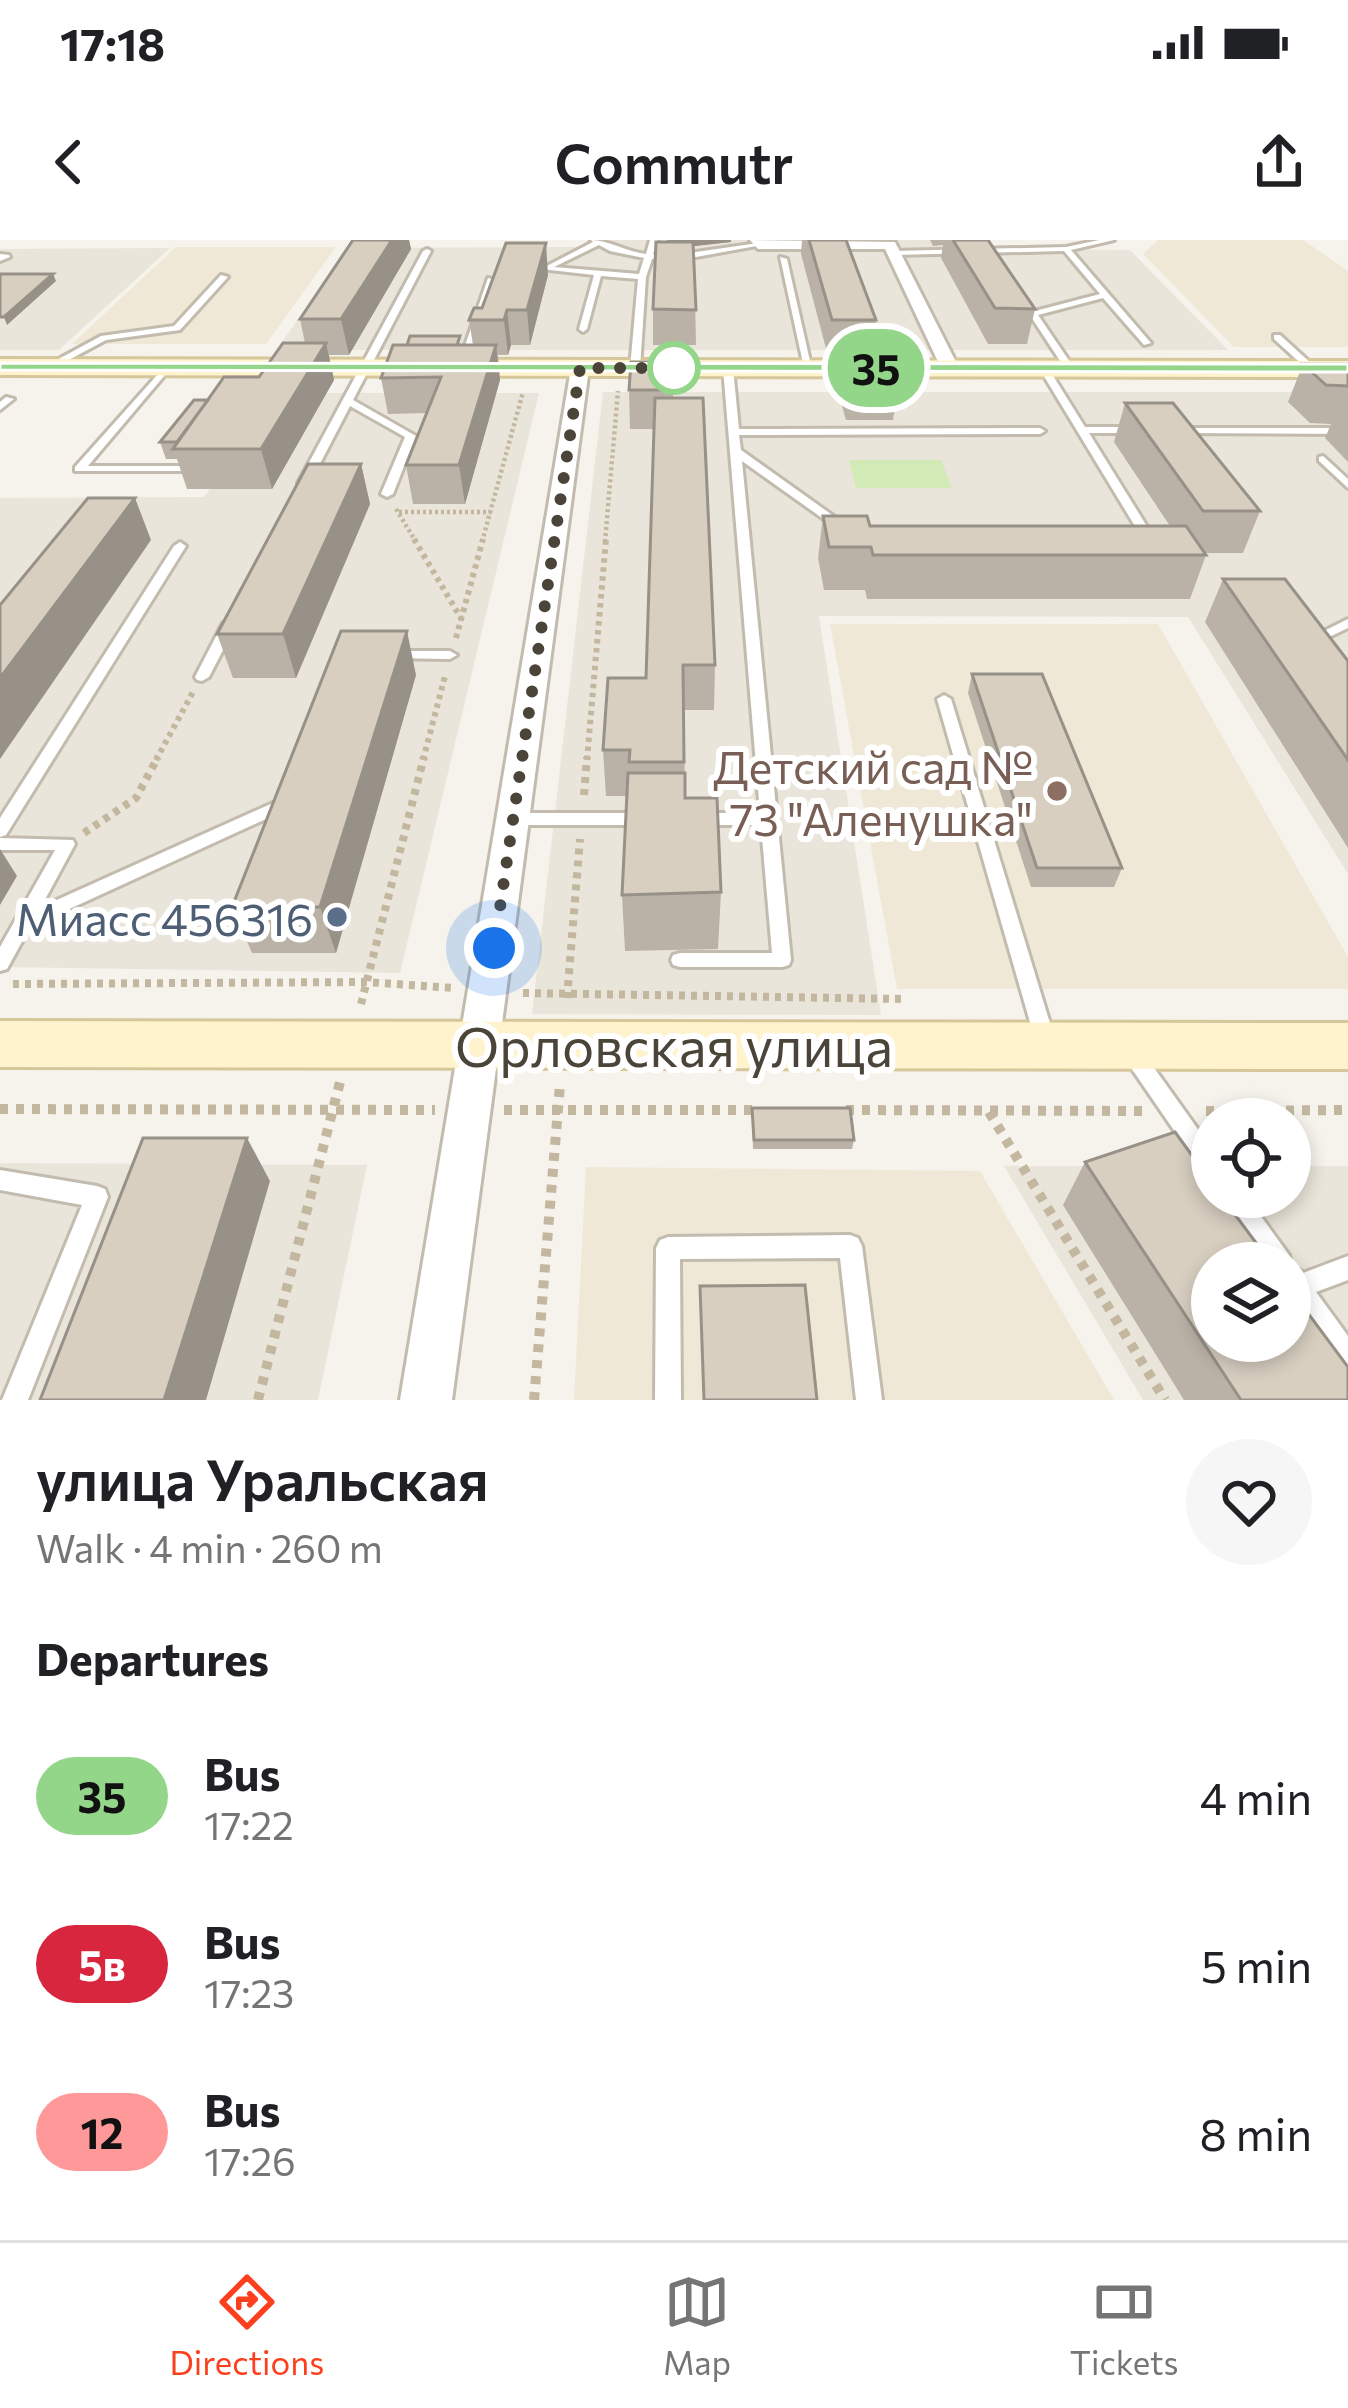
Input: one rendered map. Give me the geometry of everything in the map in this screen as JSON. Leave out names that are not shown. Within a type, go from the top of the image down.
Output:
[{"type":"street","points":[[758,243],[890,244],[950,368]]},
{"type":"street","points":[[0,367],[167,367],[251,377],[366,367],[1348,368]]},
{"type":"street","points":[[426,1400],[580,368]]},
{"type":"street","name":"Орловская улица","points":[[0,1043],[1348,1046]]},
{"type":"lane","points":[[627,368],[642,278],[654,240]]},
{"type":"lane","points":[[894,254],[1066,249],[1110,240]]},
{"type":"lane","points":[[642,278],[545,268],[596,241],[617,252],[651,256],[758,243]]},
{"type":"lane","points":[[1066,249],[1147,343]]},
{"type":"lane","points":[[297,497],[427,251]]},
{"type":"lane","points":[[783,259],[809,368]]},
{"type":"lane","points":[[584,328],[598,273]]},
{"type":"lane","points":[[50,367],[104,338],[177,328],[224,278]]},
{"type":"lane","points":[[460,368],[491,280]]},
{"type":"lane","points":[[1033,314],[1105,295]]},
{"type":"lane","points":[[1022,297],[1082,430],[1153,546]]},
{"type":"lane","points":[[1277,338],[1311,368]]},
{"type":"lane","points":[[167,367],[80,469],[187,469],[199,452]]},
{"type":"lane","points":[[680,960],[782,960],[728,368]]},
{"type":"lane","points":[[348,401],[411,436],[387,494]]},
{"type":"lane","points":[[1082,430],[1149,430]]},
{"type":"lane","points":[[1171,430],[1348,431]]},
{"type":"lane","points":[[734,432],[1040,431]]},
{"type":"lane","points":[[736,451],[866,542]]},
{"type":"lane","points":[[1323,459],[1348,485]]},
{"type":"lane","points":[[0,831],[180,546]]},
{"type":"lane","points":[[202,677],[233,617]]},
{"type":"lane","points":[[1348,623],[1319,637],[1348,675]]},
{"type":"lane","points":[[385,656],[450,656]]},
{"type":"lane","points":[[944,699],[1047,1046]]},
{"type":"lane","points":[[275,828],[291,786]]},
{"type":"lane","points":[[24,922],[283,807]]},
{"type":"lane","points":[[513,819],[769,819]]},
{"type":"lane","points":[[0,844],[68,844],[0,964]]},
{"type":"lane","points":[[1126,1046],[1191,1138]]},
{"type":"lane","points":[[0,1180],[97,1197],[15,1400]]},
{"type":"lane","points":[[668,1400],[668,1248],[850,1246],[869,1400]]},
{"type":"lane","points":[[1311,1277],[1348,1268]]},
{"type":"lane","points":[[1311,1305],[1348,1357]]},
{"type":"path","points":[[258,1400],[450,656],[530,368]]},
{"type":"path","points":[[534,1400],[582,819],[627,368]]},
{"type":"path","points":[[387,494],[462,621]]},
{"type":"path","points":[[398,512],[491,512]]},
{"type":"path","points":[[68,844],[136,798],[202,677]]},
{"type":"path","points":[[0,984],[366,982]]},
{"type":"path","points":[[0,1108],[773,1110]]},
{"type":"path","points":[[821,1110],[1348,1110]]},
{"type":"path","points":[[988,1111],[1165,1400]]},
{"type":"shaded area","points":[[588,240],[964,240],[970,249],[1130,250],[1228,350],[276,350],[350,248],[582,247]]},
{"type":"shaded area","points":[[1158,240],[1303,240],[1348,271],[1348,347],[1234,347],[1143,254]]},
{"type":"shaded area","points":[[176,247],[336,247],[266,344],[72,344]]},
{"type":"shaded area","points":[[170,248],[59,350],[0,350],[0,249]]},
{"type":"shaded area","points":[[603,392],[1348,392],[1348,874],[1188,617],[819,616],[881,1015],[532,1014]]},
{"type":"shaded area","points":[[277,393],[539,393],[400,973],[0,967],[0,498],[204,497]]},
{"type":"shaded area","name":"Детский сад № 73 \"Аленушка\"","points":[[830,624],[1158,624],[1348,957],[1348,989],[897,989]]},
{"type":"shaded area","points":[[0,1163],[367,1165],[318,1400],[0,1400]]},
{"type":"shaded area","points":[[1004,1166],[1191,1166],[1191,1218],[1311,1218],[1311,1166],[1348,1166],[1348,1400],[1143,1400]]},
{"type":"shaded area","points":[[586,1167],[980,1171],[1114,1400],[574,1400]]},
{"type":"green space","points":[[849,460],[941,460],[952,488],[856,488]]},
{"type":"building","points":[[353,240],[392,240],[341,319],[300,319]]},
{"type":"building","points":[[809,240],[846,240],[876,320],[832,320]]},
{"type":"building","points":[[953,240],[988,240],[1035,309],[995,308]]},
{"type":"building","points":[[656,242],[693,242],[696,310],[653,309]]},
{"type":"building","points":[[506,243],[546,243],[527,310],[507,310],[504,320],[469,320],[474,308],[482,308]]},
{"type":"building","points":[[0,274],[53,274],[0,317]]},
{"type":"building","points":[[410,336],[460,336],[457,345],[407,345]]},
{"type":"building","points":[[283,343],[326,343],[261,449],[173,449],[224,377],[259,377]]},
{"type":"building","points":[[839,344],[885,344],[899,382],[850,382]]},
{"type":"building","points":[[393,345],[496,345],[459,465],[406,465],[441,377],[381,378]]},
{"type":"building","points":[[631,362],[673,362],[673,390],[629,390]]},
{"type":"building","points":[[1303,364],[1348,364],[1348,386],[1326,385]]},
{"type":"building","points":[[655,398],[703,398],[715,665],[683,665],[684,762],[629,762],[630,750],[603,750],[608,678],[646,678]]},
{"type":"building","points":[[194,400],[208,400],[177,442],[160,442]]},
{"type":"building","points":[[1125,403],[1173,403],[1260,511],[1203,511]]},
{"type":"building","points":[[308,464],[361,464],[283,634],[217,634]]},
{"type":"building","points":[[88,498],[135,498],[0,678],[0,605]]},
{"type":"building","points":[[823,516],[867,516],[870,526],[1186,526],[1206,555],[873,555],[871,547],[829,547]]},
{"type":"building","points":[[1223,579],[1285,579],[1348,661],[1348,760]]},
{"type":"building","points":[[341,631],[407,631],[320,907],[232,907]]},
{"type":"building","points":[[972,674],[1042,674],[1122,868],[1037,868]]},
{"type":"building","points":[[628,773],[685,773],[685,798],[717,798],[721,892],[622,895]]},
{"type":"building","points":[[752,1108],[850,1108],[854,1140],[754,1140]]},
{"type":"building","points":[[1175,1132],[1191,1154],[1191,1218],[1238,1218],[1255,1242],[1191,1242],[1191,1324],[1085,1162]]},
{"type":"building","points":[[143,1138],[247,1138],[164,1400],[40,1400]]},
{"type":"building","points":[[805,1285],[817,1400],[704,1400],[700,1286]]},
{"type":"building","points":[[1311,1317],[1348,1367],[1348,1400],[1241,1400],[1216,1362],[1311,1362]]},
{"type":"bus line","name":"35","points":[[0,367],[1348,368]]},
{"type":"place","name":"Детский сад № 73 \"Аленушка\"","points":[[1057,791]]},
{"type":"place","name":"Миасс 456316","points":[[337,917]]},
{"type":"route","points":[[494,948],[580,368],[674,368]]}]
